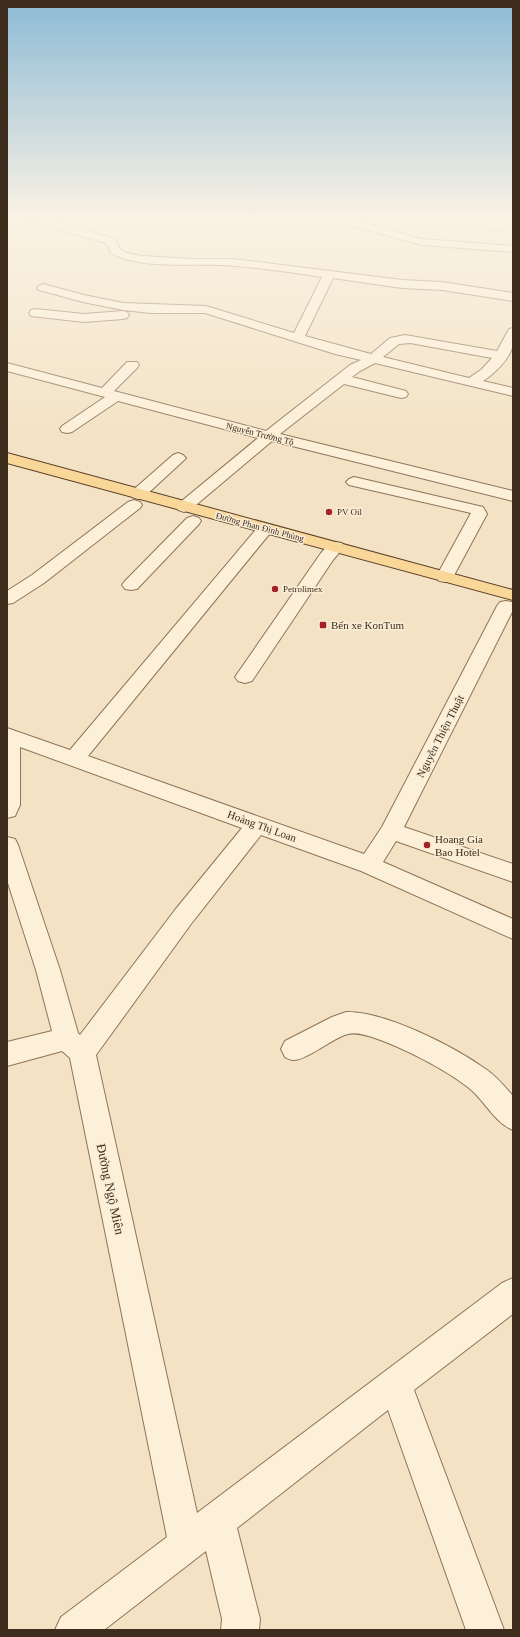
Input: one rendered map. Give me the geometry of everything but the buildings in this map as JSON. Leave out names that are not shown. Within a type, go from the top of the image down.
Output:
[{"type":"main road","name":"Đường Phan Đình Phùng","points":[[7,458],[136,500],[193,521],[260,533]]},
{"type":"main road","name":"Đường Phan Đình Phùng","points":[[7,471],[136,500],[184,507],[260,533],[511,603]]},
{"type":"main road","name":"Đường Phan Đình Phùng","points":[[331,552],[445,577],[511,603]]},
{"type":"street","points":[[60,292],[111,306],[163,310]]},
{"type":"street","points":[[298,338],[320,292]]},
{"type":"street","points":[[483,292],[513,297]]},
{"type":"street","points":[[35,313],[84,318],[109,317],[190,308],[206,310],[373,359],[513,392]]},
{"type":"street","points":[[471,382],[491,368],[499,360],[513,332]]},
{"type":"street","points":[[184,507],[269,436],[355,368],[373,359],[395,341],[405,338],[500,356]]},
{"type":"street","points":[[67,429],[111,395],[132,365]]},
{"type":"street","name":"Nguyễn Trường Tộ","points":[[7,367],[269,436],[513,496]]},
{"type":"street","points":[[342,379],[401,394]]},
{"type":"street","points":[[7,599],[38,579],[136,500],[178,458]]},
{"type":"street","points":[[354,482],[476,510],[478,514],[445,577]]},
{"type":"street","points":[[131,585],[193,521]]},
{"type":"street","points":[[74,759],[162,654],[260,533]]},
{"type":"street","points":[[245,677],[331,552]]},
{"type":"street","name":"Nguyễn Thiện Thuật","points":[[369,865],[391,832],[511,603]]},
{"type":"street","points":[[7,810],[9,805],[9,735]]},
{"type":"street","name":"Hoàng Thị Loan","points":[[9,735],[369,865],[513,929]]},
{"type":"street","points":[[7,1054],[74,1046],[183,917],[257,824]]},
{"type":"street","points":[[391,832],[513,873]]},
{"type":"street","name":"Đường Ngộ Miên","points":[[7,845],[74,1046],[186,1544]]},
{"type":"street","points":[[294,1048],[346,1023],[360,1024],[395,1034],[430,1050],[468,1073],[498,1097],[513,1117]]},
{"type":"street","points":[[91,1624],[186,1544],[513,1294]]},
{"type":"street","points":[[395,1384],[485,1630]]},
{"type":"street","points":[[217,1520],[241,1619],[240,1630]]},
{"type":"place","name":"PV Oil","points":[[329,512]]},
{"type":"place","name":"Petrolimex","points":[[275,589]]},
{"type":"place","name":"Bến xe KonTum","points":[[323,625]]},
{"type":"place","name":"Hoang Gia Bao Hotel","points":[[427,845]]}]
